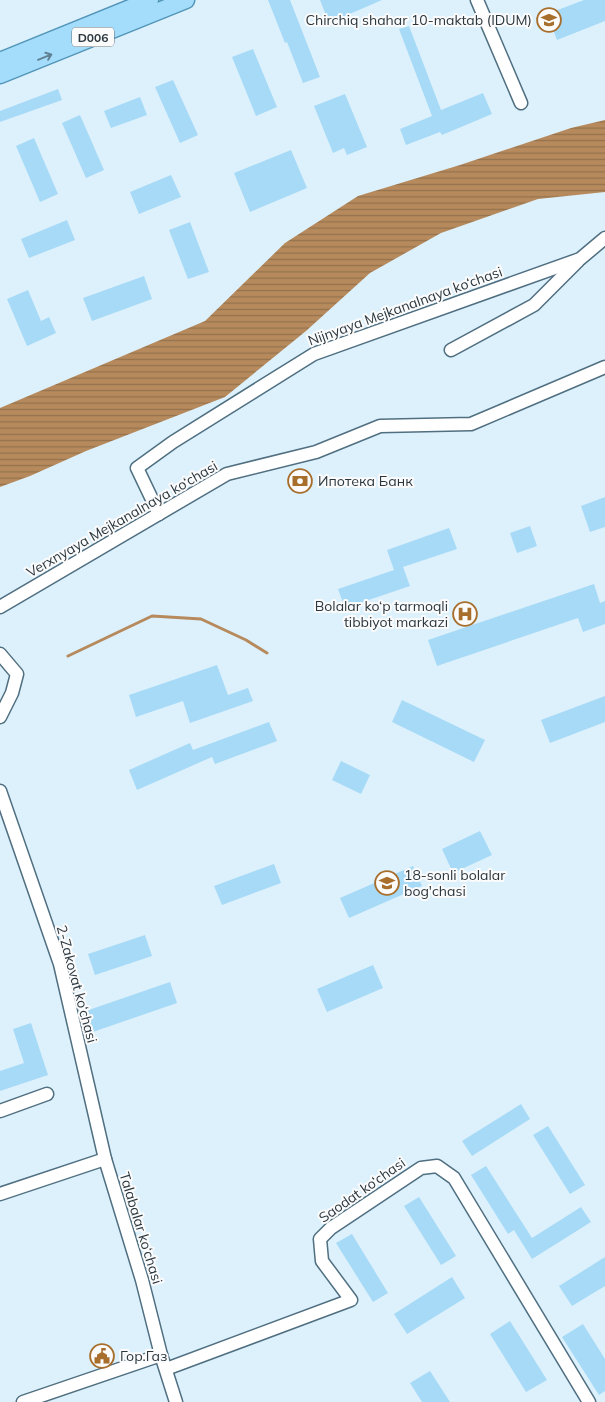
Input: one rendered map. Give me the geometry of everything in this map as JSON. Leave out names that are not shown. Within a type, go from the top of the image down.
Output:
[{"type":"main road","name":"D006","points":[[0,61],[150,0]]},
{"type":"main road","name":"D006","points":[[0,75],[186,0]]},
{"type":"street","points":[[477,0],[521,103]]},
{"type":"street","name":"Nijnyaya Mejkanalnaya ko‘chasi","points":[[159,514],[137,468],[172,442],[314,354],[580,260],[605,238]]},
{"type":"street","points":[[451,350],[534,305],[580,260]]},
{"type":"street","name":"Verxnyaya Mejkanalnaya ko‘chasi","points":[[0,607],[227,474],[316,452],[380,426],[471,424],[605,367]]},
{"type":"street","points":[[0,654],[18,674],[12,693],[0,717]]},
{"type":"street","name":"2-Zakovat ko‘chasi","points":[[0,791],[60,964],[105,1159]]},
{"type":"street","points":[[0,1111],[48,1094]]},
{"type":"street","name":"Talabalar ko‘chasi","points":[[0,1194],[105,1159],[142,1280],[176,1402]]},
{"type":"street","name":"Saodat ko‘chasi","points":[[166,1369],[351,1300],[322,1261],[320,1239],[331,1228],[421,1168],[437,1166],[454,1178],[590,1402]]},
{"type":"street","points":[[23,1402],[162,1355]]},
{"type":"shaded area","points":[[605,120],[605,192],[538,199],[441,233],[370,273],[306,331],[225,397],[0,487],[0,408],[205,321],[285,243],[358,196],[571,128]]},
{"type":"building","points":[[268,0],[290,0],[320,77],[303,83]]},
{"type":"building","points":[[320,0],[382,0],[329,23]]},
{"type":"building","points":[[584,0],[605,0],[605,21],[557,40],[547,14]]},
{"type":"building","points":[[409,26],[441,110],[483,93],[492,114],[442,135],[440,132],[406,145],[400,129],[432,116],[399,29]]},
{"type":"building","points":[[253,49],[277,107],[256,116],[232,57]]},
{"type":"building","points":[[173,80],[198,135],[180,143],[155,87]]},
{"type":"building","points":[[58,89],[62,100],[0,122],[0,111]]},
{"type":"building","points":[[345,94],[367,147],[347,155],[344,148],[333,153],[314,106]]},
{"type":"building","points":[[140,97],[147,115],[111,128],[104,111]]},
{"type":"building","points":[[80,115],[104,170],[86,178],[62,123]]},
{"type":"building","points":[[34,138],[58,194],[40,202],[16,146]]},
{"type":"building","points":[[291,150],[307,188],[250,212],[234,173]]},
{"type":"building","points":[[171,175],[181,197],[139,214],[130,192]]},
{"type":"building","points":[[67,220],[75,240],[29,258],[21,239]]},
{"type":"building","points":[[190,222],[209,272],[188,279],[169,230]]},
{"type":"building","points":[[144,276],[152,299],[92,321],[83,298]]},
{"type":"building","points":[[28,290],[41,321],[49,317],[56,333],[27,346],[7,299]]},
{"type":"building","points":[[605,497],[605,527],[590,532],[581,506]]},
{"type":"building","points":[[530,526],[537,546],[517,553],[510,533]]},
{"type":"building","points":[[449,528],[457,549],[403,567],[410,586],[345,608],[338,589],[394,570],[387,550]]},
{"type":"building","points":[[594,584],[600,603],[605,601],[605,624],[583,632],[578,618],[437,666],[428,640]]},
{"type":"building","points":[[217,665],[228,695],[248,688],[253,701],[190,723],[183,701],[136,717],[129,695]]},
{"type":"building","points":[[605,696],[605,722],[550,743],[541,720]]},
{"type":"building","points":[[402,700],[485,740],[474,762],[392,722]]},
{"type":"building","points":[[269,722],[277,741],[215,764],[212,757],[137,790],[129,770],[190,743],[193,750]]},
{"type":"building","points":[[341,761],[370,775],[361,794],[332,780]]},
{"type":"building","points":[[480,831],[492,855],[453,873],[442,849]]},
{"type":"building","points":[[274,864],[281,883],[222,905],[214,886]]},
{"type":"building","points":[[413,866],[422,886],[349,918],[340,898]]},
{"type":"building","points":[[145,935],[152,956],[95,975],[88,954]]},
{"type":"building","points":[[373,965],[383,988],[327,1012],[317,989]]},
{"type":"building","points":[[170,982],[177,1003],[87,1034],[80,1013]]},
{"type":"building","points":[[31,1023],[48,1075],[0,1091],[0,1071],[24,1063],[13,1029]]},
{"type":"building","points":[[521,1104],[530,1119],[472,1156],[462,1141]]},
{"type":"building","points":[[548,1126],[585,1185],[570,1194],[533,1135]]},
{"type":"building","points":[[486,1166],[532,1238],[581,1207],[591,1222],[532,1259],[514,1230],[508,1234],[471,1175]]},
{"type":"building","points":[[419,1197],[456,1256],[441,1265],[404,1206]]},
{"type":"building","points":[[352,1234],[388,1293],[373,1302],[336,1243]]},
{"type":"building","points":[[605,1257],[605,1286],[572,1306],[559,1286]]},
{"type":"building","points":[[452,1277],[465,1298],[407,1334],[394,1314]]},
{"type":"building","points":[[510,1321],[547,1380],[526,1392],[490,1334]]},
{"type":"building","points":[[583,1324],[605,1359],[605,1391],[599,1395],[562,1337]]},
{"type":"building","points":[[430,1371],[450,1402],[422,1402],[410,1383]]},
{"type":"waterway","points":[[68,656],[152,616],[201,619],[246,640],[267,653]]},
{"type":"place","name":"Chirchiq shahar 10-maktab (IDUM)","points":[[549,20]]},
{"type":"place","name":"Ипотека Банк","points":[[300,481]]},
{"type":"place","name":"Bolalar ko‘p tarmoqli tibbiyot markazi","points":[[465,614]]},
{"type":"place","name":"18-sonli bolalar bog'chasi","points":[[387,883]]},
{"type":"place","name":"Гор.Газ","points":[[102,1356]]}]
